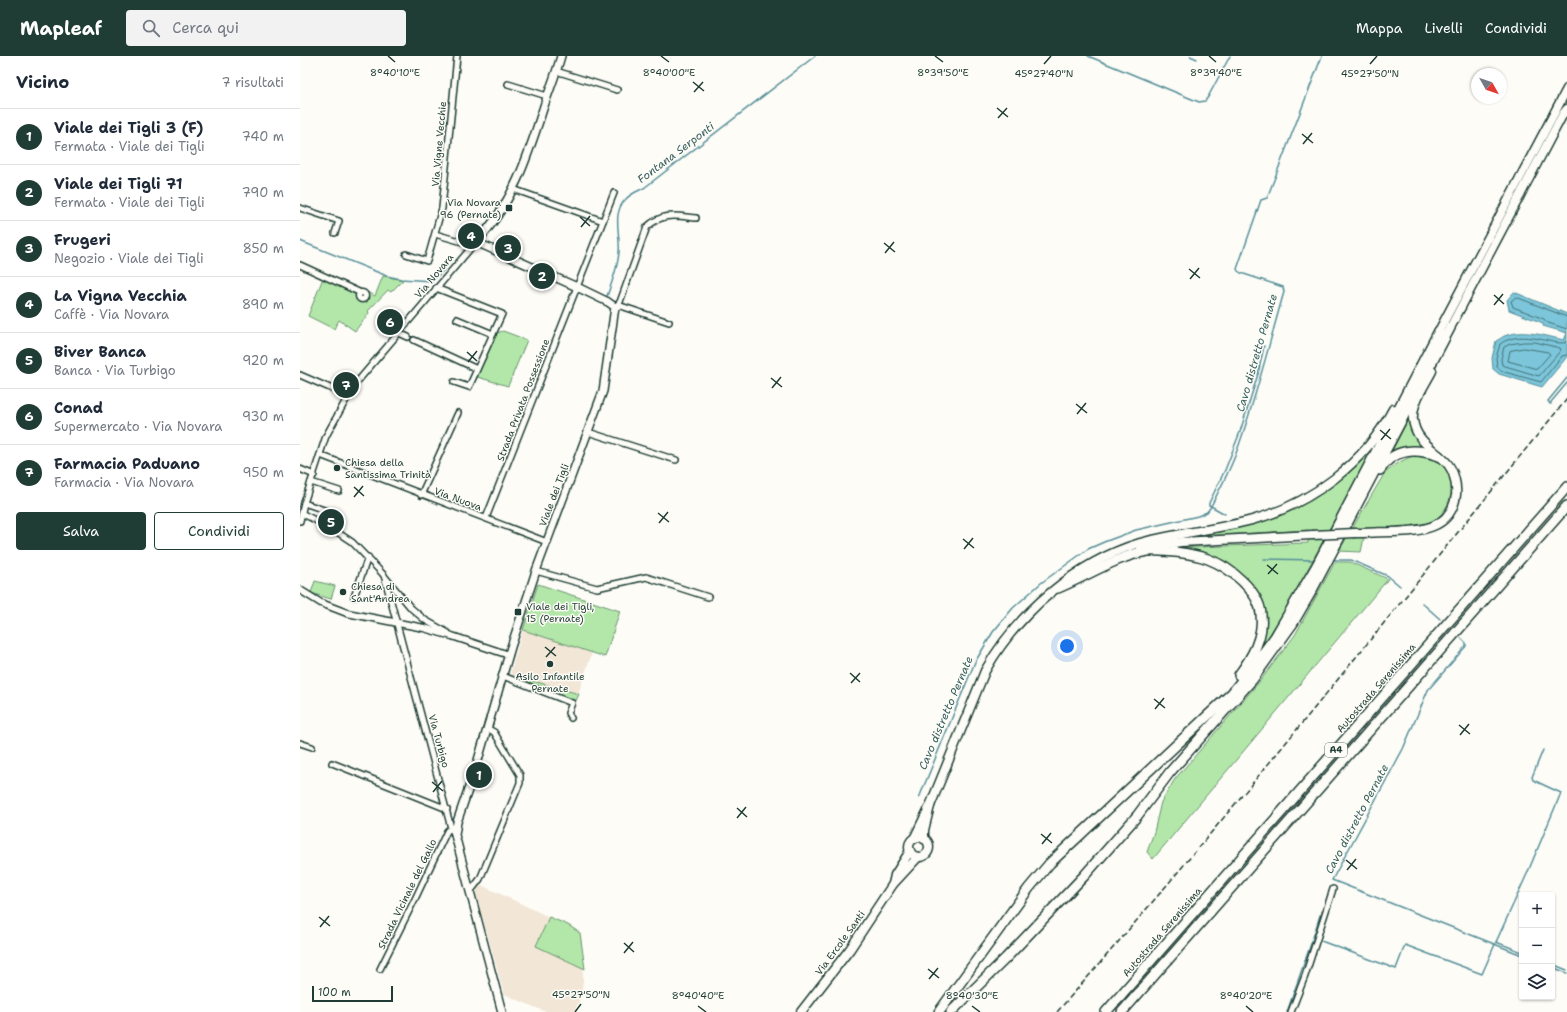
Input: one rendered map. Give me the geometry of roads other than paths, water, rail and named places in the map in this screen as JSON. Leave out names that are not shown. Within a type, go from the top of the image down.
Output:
[{"type":"highway","points":[[1346,525],[1450,328]]},
{"type":"highway","points":[[951,1012],[1006,958],[1084,876],[1137,816],[1170,772],[1252,680],[1293,623],[1439,331]]},
{"type":"highway","points":[[939,1012],[1028,888],[1050,863],[1200,724],[1232,692],[1258,660],[1346,525],[1363,502],[1388,459],[1400,453],[1414,450],[1428,452],[1439,456]]},
{"type":"highway","name":"Autostrada Serenissima","points":[[1106,1012],[1567,487]]},
{"type":"highway","name":"A4","points":[[1122,1012],[1567,506]]},
{"type":"highway","points":[[1058,588],[1109,564],[1147,552],[1172,551],[1208,559],[1240,579],[1250,589],[1258,603],[1261,613],[1259,636],[1256,648],[1249,662],[1200,724]]},
{"type":"highway","points":[[1102,1012],[1116,1000]]},
{"type":"main road","name":"Via Novara","points":[[476,242],[499,214],[525,163],[561,56]]},
{"type":"main road","points":[[914,838],[919,837],[928,843],[928,850],[925,854],[918,857],[913,855],[910,851],[910,843],[930,806],[985,671],[1000,646],[1031,609],[1090,565],[1111,554],[1139,544],[1261,518],[1290,506],[1317,491],[1347,468],[1368,447],[1382,429],[1421,356],[1439,331],[1564,109],[1567,89]]},
{"type":"main road","points":[[1058,588],[1105,560],[1136,549],[1181,542],[1420,531],[1432,528],[1441,521],[1453,507],[1456,485],[1452,472],[1447,464],[1419,437],[1415,426],[1413,413],[1415,404],[1436,364],[1450,328],[1564,109],[1567,93]]},
{"type":"main road","points":[[476,242],[577,287],[608,302],[615,308]]},
{"type":"main road","name":"Viale dei Tigli","points":[[453,831],[470,786],[536,571],[603,391],[615,308]]},
{"type":"main road","points":[[924,839],[924,830],[930,806]]},
{"type":"main road","name":"Via Turbigo","points":[[453,831],[502,1012]]},
{"type":"main road","name":"Via Ercole Santi","points":[[892,884],[895,875],[910,851]]},
{"type":"main road","name":"Via Ercole Santi","points":[[802,1012],[850,949],[892,884],[918,857]]},
{"type":"street","name":"Via Vigne Vecchie","points":[[406,254],[427,261],[442,208],[457,56]]},
{"type":"street","points":[[556,71],[617,90]]},
{"type":"street","points":[[508,84],[547,96]]},
{"type":"street","points":[[513,189],[603,221]]},
{"type":"street","name":"Strada Privata Possessione","points":[[486,518],[614,193]]},
{"type":"street","points":[[300,208],[339,221],[335,233]]},
{"type":"street","points":[[615,308],[620,302],[647,227],[654,220],[669,215],[696,218]]},
{"type":"street","points":[[435,234],[476,242]]},
{"type":"street","name":"Via Novara","points":[[300,521],[304,503],[326,436],[346,400],[346,395],[476,242]]},
{"type":"street","points":[[300,265],[361,293]]},
{"type":"street","points":[[436,288],[502,314],[469,387],[454,382]]},
{"type":"street","points":[[615,308],[621,306],[669,322]]},
{"type":"street","points":[[457,319],[493,334]]},
{"type":"street","points":[[399,333],[408,337]]},
{"type":"street","points":[[414,340],[477,369]]},
{"type":"street","points":[[300,375],[346,395]]},
{"type":"street","points":[[421,495],[458,413]]},
{"type":"street","points":[[588,432],[676,460]]},
{"type":"street","name":"Via Nuova","points":[[320,455],[421,495],[547,542]]},
{"type":"street","points":[[300,469],[314,476]]},
{"type":"street","points":[[311,482],[339,491]]},
{"type":"street","points":[[304,503],[330,512]]},
{"type":"street","name":"Via Turbigo","points":[[302,514],[348,539],[368,557],[384,575],[453,831]]},
{"type":"street","points":[[354,597],[368,557]]},
{"type":"street","points":[[536,571],[597,588],[646,576],[708,597]]},
{"type":"street","points":[[384,575],[411,608],[425,620],[452,636]]},
{"type":"street","points":[[300,590],[321,603],[346,613],[424,628],[509,655]]},
{"type":"street","points":[[424,628],[425,620]]},
{"type":"street","points":[[503,676],[572,703],[568,713],[571,718]]},
{"type":"street","points":[[470,892],[480,879],[520,783],[520,775],[494,732],[488,729]]},
{"type":"street","points":[[300,743],[312,747]]},
{"type":"street","points":[[332,763],[447,809]]},
{"type":"street","name":"Strada Vicinale del Gallo","points":[[380,969],[447,831],[453,831]]},
{"type":"street","points":[[1291,1012],[1333,889]]},
{"type":"water","points":[[1514,292],[1567,314],[1567,333],[1543,326],[1543,323],[1509,310],[1507,300]]},
{"type":"water","points":[[1514,333],[1528,333],[1564,340],[1567,333],[1567,357],[1542,387],[1499,374],[1493,369],[1492,358],[1496,341],[1504,336]]},
{"type":"waterway","name":"Fontana Serponti","points":[[607,296],[618,258],[619,211],[621,205],[626,199],[644,188],[815,56]]},
{"type":"waterway","name":"Fontana Serponti","points":[[1088,56],[1199,102],[1205,101],[1208,97],[1230,56]]},
{"type":"waterway","points":[[1190,56],[1197,59]]},
{"type":"waterway","name":"Cavo distretto Pernate","points":[[919,798],[975,662],[993,632],[1013,608],[1041,583],[1088,549],[1136,530],[1198,516],[1207,512],[1210,508],[1235,456],[1242,436],[1284,292],[1283,287],[1241,273],[1237,269],[1261,200],[1267,198],[1322,56]]},
{"type":"waterway","name":"Fontana Serponti","points":[[300,241],[387,276],[401,279],[432,281],[444,270]]},
{"type":"waterway","name":"Cavo distretto Pernate","points":[[1225,514],[1209,505],[1209,503],[1225,470],[1240,432],[1258,374],[1264,346]]},
{"type":"waterway","name":"Cavo distretto Pernate","points":[[1550,404],[1548,401],[1567,378]]},
{"type":"waterway","name":"Cavo distretto Pernate","points":[[1551,404],[1551,402],[1567,383]]},
{"type":"waterway","name":"Cavo distretto Pernate","points":[[1264,559],[1317,560]]},
{"type":"waterway","name":"Cavo distretto Pernate","points":[[1332,560],[1351,560],[1388,576],[1400,586]]},
{"type":"waterway","name":"Cavo distretto Pernate","points":[[1422,603],[1440,619]]},
{"type":"waterway","name":"Cavo distretto Pernate","points":[[1461,638],[1466,643],[1466,646],[1428,690],[1403,749],[1332,880],[1519,954]]},
{"type":"waterway","name":"Cavo distretto Pernate","points":[[1496,942],[1527,874],[1561,793],[1533,780],[1532,777],[1543,750]]},
{"type":"waterway","name":"Cavo distretto Pernate","points":[[1313,938],[1320,915]]},
{"type":"waterway","name":"Cavo distretto Pernate","points":[[1287,1012],[1313,938],[1396,969],[1405,945],[1482,974],[1496,942],[1519,951]]},
{"type":"waterway","name":"Cavo distretto Pernate","points":[[1555,965],[1567,970]]},
{"type":"waterway","name":"Cavo distretto Pernate","points":[[1555,968],[1567,973]]},
{"type":"railway","points":[[1057,1012],[1123,937],[1251,785],[1567,399]]},
{"type":"place","name":"Via Novara 96 (Pernate)","points":[[509,208]]},
{"type":"place","name":"La Vigna Vecchia","points":[[471,236]]},
{"type":"place","name":"Frugeri","points":[[508,248]]},
{"type":"place","name":"Viale dei Tigli 71","points":[[542,276]]},
{"type":"place","name":"Conad","points":[[390,322]]},
{"type":"place","name":"Farmacia Paduano","points":[[346,385]]},
{"type":"place","name":"Chiesa della Santissima Trinità","points":[[337,468]]},
{"type":"place","name":"Biver Banca","points":[[331,522]]},
{"type":"place","name":"Chiesa di Sant'Andrea","points":[[343,592]]},
{"type":"place","name":"Viale dei Tigli, 15 (Pernate)","points":[[518,612]]},
{"type":"place","name":"Asilo Infantile Pernate","points":[[550,664]]},
{"type":"place","name":"Viale dei Tigli 3 (F)","points":[[479,775]]}]
